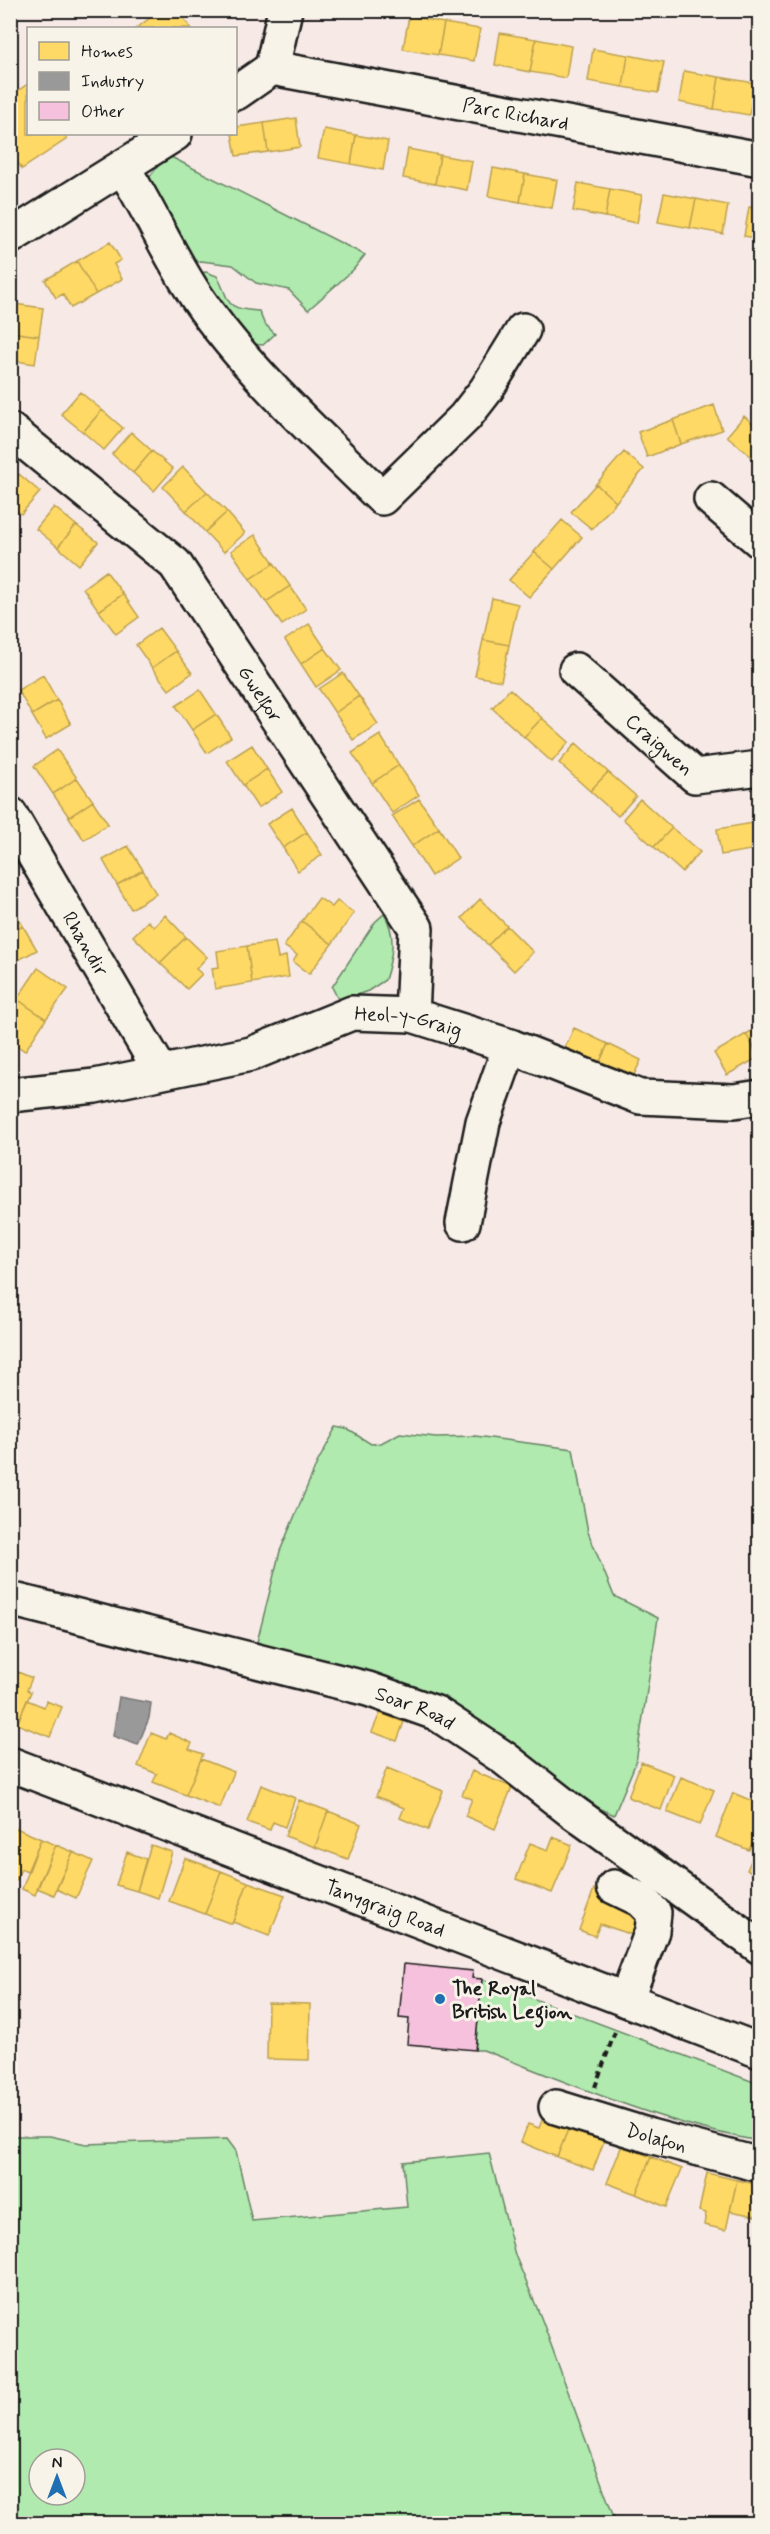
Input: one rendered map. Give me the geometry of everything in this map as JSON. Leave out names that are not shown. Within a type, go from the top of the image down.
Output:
[{"type":"street","points":[[237,92],[272,68],[285,10]]},
{"type":"street","name":"Parc Richard","points":[[272,68],[759,159]]},
{"type":"street","points":[[10,237],[172,135]]},
{"type":"street","points":[[123,168],[198,299],[228,338],[303,422],[382,498],[465,417],[486,390],[523,330]]},
{"type":"street","name":"Gwelfor","points":[[10,430],[175,564],[416,928],[412,1015]]},
{"type":"street","points":[[711,498],[759,541]]},
{"type":"street","name":"Craigwen","points":[[576,670],[695,776],[759,768]]},
{"type":"street","name":"Rhandir","points":[[10,814],[161,1072]]},
{"type":"street","name":"Heol-y-Graig","points":[[10,1095],[95,1086],[250,1054],[352,1013],[412,1015],[510,1046],[640,1097],[747,1099]]},
{"type":"street","points":[[463,1223],[483,1122],[510,1046]]},
{"type":"street","name":"Soar Road","points":[[10,1599],[368,1689],[436,1713],[504,1758],[569,1809],[759,1947]]},
{"type":"street","name":"Tanygraig Road","points":[[10,1764],[759,2051]]},
{"type":"street","points":[[614,1887],[641,1900],[654,1913],[652,1931],[626,2000]]},
{"type":"street","name":"Dolafon","points":[[570,2111],[671,2142],[759,2165]]},
{"type":"path","points":[[570,2111],[626,2000]]},
{"type":"green space","points":[[167,155],[365,255],[353,270],[308,310],[289,290],[256,283],[233,265],[201,261],[189,266],[143,185]]},
{"type":"green space","points":[[206,272],[217,276],[233,306],[259,311],[264,323],[275,334],[263,345],[251,344],[198,273]]},
{"type":"green space","points":[[384,914],[392,938],[390,963],[385,980],[368,991],[339,1001],[332,987],[375,922]]},
{"type":"green space","points":[[337,1427],[347,1429],[371,1444],[381,1443],[400,1433],[436,1437],[475,1436],[573,1449],[588,1532],[614,1596],[658,1618],[636,1762],[614,1815],[567,1793],[355,1676],[257,1642],[280,1551],[317,1463]]},
{"type":"green space","points":[[482,1979],[759,2084],[759,2141],[723,2134],[653,2114],[483,2050],[475,2050]]},
{"type":"green space","points":[[10,2136],[50,2136],[86,2144],[227,2139],[236,2151],[252,2221],[407,2207],[403,2162],[489,2153],[515,2255],[542,2320],[616,2523],[11,2523]]},
{"type":"building: Homes","points":[[160,10],[177,10],[190,27],[138,27]]},
{"type":"building: Homes","points":[[409,16],[444,23],[438,55],[403,49]]},
{"type":"building: Homes","points":[[444,23],[480,29],[474,61],[438,55]]},
{"type":"building: Homes","points":[[500,33],[536,39],[530,72],[495,65]]},
{"type":"building: Homes","points":[[536,39],[571,46],[566,78],[530,72]]},
{"type":"building: Homes","points":[[593,49],[628,55],[623,87],[588,81]]},
{"type":"building: Homes","points":[[628,55],[664,62],[658,93],[623,87]]},
{"type":"building: Homes","points":[[684,71],[719,77],[714,109],[679,102]]},
{"type":"building: Homes","points":[[719,77],[755,83],[749,115],[714,109]]},
{"type":"building: Homes","points":[[27,85],[27,135],[65,135],[67,139],[22,169],[10,152],[10,96]]},
{"type":"building: Homes","points":[[296,118],[300,147],[268,152],[264,123]]},
{"type":"building: Homes","points":[[264,123],[268,152],[236,156],[232,135],[237,135],[237,127]]},
{"type":"building: Homes","points":[[324,129],[356,135],[351,164],[318,158]]},
{"type":"building: Homes","points":[[356,135],[388,141],[383,170],[351,164]]},
{"type":"building: Homes","points":[[408,149],[440,155],[435,184],[403,178]]},
{"type":"building: Homes","points":[[440,155],[472,161],[467,190],[435,184]]},
{"type":"building: Homes","points":[[493,168],[525,174],[520,202],[488,196]]},
{"type":"building: Homes","points":[[525,174],[557,180],[552,208],[520,202]]},
{"type":"building: Homes","points":[[578,183],[610,189],[605,217],[573,211]]},
{"type":"building: Homes","points":[[610,189],[642,195],[637,223],[605,217]]},
{"type":"building: Homes","points":[[664,193],[696,199],[690,228],[658,222]]},
{"type":"building: Homes","points":[[696,199],[728,205],[723,234],[690,228]]},
{"type":"building: Homes","points":[[749,207],[760,209],[760,239],[744,236]]},
{"type":"building: Homes","points":[[110,242],[121,260],[114,264],[122,279],[96,294],[77,261]]},
{"type":"building: Homes","points":[[77,261],[96,294],[71,308],[63,294],[56,298],[45,280]]},
{"type":"building: Homes","points":[[14,304],[43,308],[39,336],[10,332]]},
{"type":"building: Homes","points":[[10,332],[39,336],[35,364],[10,360]]},
{"type":"building: Homes","points":[[80,392],[102,410],[83,432],[61,414]]},
{"type":"building: Homes","points":[[714,405],[722,430],[681,444],[673,420]]},
{"type":"building: Homes","points":[[102,410],[123,428],[104,450],[83,432]]},
{"type":"building: Homes","points":[[744,416],[760,430],[760,464],[727,436]]},
{"type":"building: Homes","points":[[673,420],[681,444],[647,457],[638,432]]},
{"type":"building: Homes","points":[[131,432],[152,451],[133,473],[112,454]]},
{"type":"building: Homes","points":[[152,451],[173,469],[154,491],[133,473]]},
{"type":"building: Homes","points":[[624,452],[644,469],[616,502],[596,484]]},
{"type":"building: Homes","points":[[183,467],[207,492],[186,511],[163,487]]},
{"type":"building: Homes","points":[[19,474],[40,492],[21,514],[10,505],[10,485]]},
{"type":"building: Homes","points":[[596,484],[616,502],[592,529],[571,512]]},
{"type":"building: Homes","points":[[207,492],[227,512],[205,532],[186,511]]},
{"type":"building: Homes","points":[[54,507],[76,525],[58,547],[36,529]]},
{"type":"building: Homes","points":[[227,512],[245,533],[224,552],[205,532]]},
{"type":"building: Homes","points":[[562,520],[582,537],[554,569],[534,552]]},
{"type":"building: Homes","points":[[76,525],[98,542],[79,565],[58,547]]},
{"type":"building: Homes","points":[[255,535],[274,563],[250,579],[231,551]]},
{"type":"building: Homes","points":[[534,552],[554,569],[529,597],[509,580]]},
{"type":"building: Homes","points":[[274,563],[290,586],[266,602],[250,579]]},
{"type":"building: Homes","points":[[106,571],[123,594],[99,611],[83,588]]},
{"type":"building: Homes","points":[[290,586],[306,609],[282,625],[266,602]]},
{"type":"building: Homes","points":[[123,594],[139,617],[116,634],[99,611]]},
{"type":"building: Homes","points":[[492,598],[518,604],[509,645],[483,640]]},
{"type":"building: Homes","points":[[309,624],[325,648],[301,664],[285,640]]},
{"type":"building: Homes","points":[[159,628],[176,651],[152,668],[136,645]]},
{"type":"building: Homes","points":[[483,640],[509,645],[501,681],[475,676]]},
{"type":"building: Homes","points":[[325,648],[341,670],[316,687],[301,664]]},
{"type":"building: Homes","points":[[176,651],[192,673],[169,690],[152,668]]},
{"type":"building: Homes","points":[[343,673],[359,696],[335,713],[319,689]]},
{"type":"building: Homes","points":[[43,675],[57,700],[32,715],[18,690]]},
{"type":"building: Homes","points":[[510,689],[542,718],[524,737],[492,708]]},
{"type":"building: Homes","points":[[200,690],[216,714],[192,730],[176,706]]},
{"type":"building: Homes","points":[[359,696],[378,724],[353,740],[335,713]]},
{"type":"building: Homes","points":[[57,700],[71,724],[46,739],[32,715]]},
{"type":"building: Homes","points":[[216,714],[231,737],[207,753],[192,730]]},
{"type":"building: Homes","points":[[542,718],[569,742],[552,762],[524,737]]},
{"type":"building: Homes","points":[[380,735],[399,765],[372,783],[352,753]]},
{"type":"building: Homes","points":[[576,743],[608,772],[590,791],[559,763]]},
{"type":"building: Homes","points":[[252,745],[267,769],[243,785],[227,761]]},
{"type":"building: Homes","points":[[57,750],[77,778],[53,794],[34,766]]},
{"type":"building: Homes","points":[[399,765],[419,795],[392,813],[372,783]]},
{"type":"building: Homes","points":[[267,769],[282,792],[258,808],[243,785]]},
{"type":"building: Homes","points":[[608,772],[636,796],[618,816],[590,791]]},
{"type":"building: Homes","points":[[77,778],[93,801],[69,817],[53,794]]},
{"type":"building: Homes","points":[[419,799],[439,828],[412,846],[392,816]]},
{"type":"building: Homes","points":[[640,799],[672,828],[654,847],[623,819]]},
{"type":"building: Homes","points":[[93,801],[108,824],[84,840],[69,817]]},
{"type":"building: Homes","points":[[292,808],[307,832],[283,848],[267,824]]},
{"type":"building: Homes","points":[[760,822],[760,849],[757,849],[753,823]]},
{"type":"building: Homes","points":[[753,823],[757,849],[721,855],[717,829]]},
{"type":"building: Homes","points":[[439,828],[458,858],[431,876],[412,846]]},
{"type":"building: Homes","points":[[672,828],[700,852],[682,872],[654,847]]},
{"type":"building: Homes","points":[[307,832],[322,855],[298,871],[283,848]]},
{"type":"building: Homes","points":[[128,846],[143,870],[117,885],[103,860]]},
{"type":"building: Homes","points":[[143,870],[156,894],[131,909],[117,885]]},
{"type":"building: Homes","points":[[319,898],[332,907],[337,901],[354,913],[332,944],[302,921]]},
{"type":"building: Homes","points":[[480,899],[507,926],[488,945],[462,918]]},
{"type":"building: Homes","points":[[10,904],[23,926],[10,933]]},
{"type":"building: Homes","points":[[165,915],[186,937],[160,963],[133,936],[148,921],[154,927]]},
{"type":"building: Homes","points":[[302,921],[332,944],[309,974],[293,962],[297,955],[284,946]]},
{"type":"building: Homes","points":[[23,926],[37,950],[11,964],[10,933]]},
{"type":"building: Homes","points":[[507,926],[533,952],[514,971],[488,945]]},
{"type":"building: Homes","points":[[186,937],[207,957],[196,969],[202,974],[187,989],[160,963]]},
{"type":"building: Homes","points":[[275,942],[278,958],[286,956],[289,977],[252,983],[247,946]]},
{"type":"building: Homes","points":[[247,946],[252,983],[215,989],[212,968],[219,967],[217,951]]},
{"type":"building: Homes","points":[[38,968],[68,989],[46,1019],[17,999]]},
{"type":"building: Homes","points":[[17,999],[46,1019],[25,1051],[10,1041],[10,1007]]},
{"type":"building: Homes","points":[[760,1026],[760,1056],[759,1057],[746,1034]]},
{"type":"building: Homes","points":[[574,1028],[608,1044],[597,1068],[563,1052]]},
{"type":"building: Homes","points":[[746,1034],[759,1057],[727,1075],[714,1053]]},
{"type":"building: Homes","points":[[608,1044],[641,1060],[630,1083],[597,1068]]},
{"type":"building: Homes","points":[[18,1672],[32,1678],[27,1690],[31,1692],[17,1724],[10,1721],[10,1683],[13,1684]]},
{"type":"building: Homes","points":[[27,1700],[44,1707],[46,1701],[62,1707],[50,1737],[17,1724]]},
{"type":"building: Homes","points":[[380,1713],[404,1722],[397,1741],[372,1732]]},
{"type":"building: Homes","points":[[151,1733],[166,1739],[169,1733],[192,1743],[189,1749],[203,1754],[186,1795],[153,1782],[157,1774],[138,1766]]},
{"type":"building: Homes","points":[[201,1759],[234,1772],[220,1808],[186,1795]]},
{"type":"building: Homes","points":[[641,1762],[674,1775],[661,1810],[628,1797]]},
{"type":"building: Homes","points":[[387,1768],[443,1791],[428,1830],[400,1818],[404,1808],[376,1796]]},
{"type":"building: Homes","points":[[472,1771],[512,1787],[495,1829],[465,1816],[472,1799],[462,1795]]},
{"type":"building: Homes","points":[[681,1777],[714,1790],[700,1825],[667,1812]]},
{"type":"building: Homes","points":[[261,1785],[295,1798],[285,1827],[273,1822],[270,1830],[247,1822]]},
{"type":"building: Homes","points":[[733,1793],[760,1804],[760,1824],[749,1850],[716,1837]]},
{"type":"building: Homes","points":[[299,1800],[328,1811],[315,1847],[285,1836]]},
{"type":"building: Homes","points":[[328,1811],[361,1824],[348,1859],[315,1847]]},
{"type":"building: Homes","points":[[16,1828],[41,1839],[27,1872],[21,1869],[16,1881],[10,1879],[10,1841]]},
{"type":"building: Homes","points":[[553,1837],[572,1845],[552,1893],[516,1879],[530,1843],[548,1850]]},
{"type":"building: Homes","points":[[41,1839],[56,1845],[35,1895],[22,1889]]},
{"type":"building: Homes","points":[[760,1840],[760,1874],[747,1870]]},
{"type":"building: Homes","points":[[56,1845],[73,1852],[54,1895],[37,1888]]},
{"type":"building: Homes","points":[[151,1845],[172,1852],[158,1898],[137,1891]]},
{"type":"building: Homes","points":[[73,1852],[93,1861],[76,1898],[56,1889]]},
{"type":"building: Homes","points":[[127,1852],[146,1859],[137,1891],[116,1885]]},
{"type":"building: Homes","points":[[185,1858],[221,1871],[205,1914],[169,1901]]},
{"type":"building: Homes","points":[[221,1871],[248,1882],[232,1924],[205,1914]]},
{"type":"building: Homes","points":[[248,1882],[285,1895],[269,1936],[233,1922]]},
{"type":"building: Homes","points":[[594,1889],[643,1907],[633,1935],[600,1924],[595,1936],[579,1930]]},
{"type":"building: Homes","points":[[268,2003],[310,2004],[309,2060],[267,2059]]},
{"type":"building: Homes","points":[[545,2113],[571,2122],[557,2157],[521,2142],[528,2124],[539,2128]]},
{"type":"building: Homes","points":[[571,2122],[606,2136],[593,2170],[557,2157]]},
{"type":"building: Homes","points":[[622,2145],[651,2157],[636,2194],[607,2183]]},
{"type":"building: Homes","points":[[651,2157],[682,2169],[666,2207],[636,2194]]},
{"type":"building: Homes","points":[[707,2173],[737,2180],[726,2230],[704,2225],[706,2213],[699,2211]]},
{"type":"building: Homes","points":[[737,2180],[760,2185],[760,2217],[730,2211]]},
{"type":"building: Industry","points":[[119,1697],[151,1703],[149,1718],[138,1745],[113,1736]]},
{"type":"building: Other","name":"The Royal British Legion","points":[[404,1964],[473,1971],[472,1978],[482,1979],[475,2050],[407,2044],[409,2019],[399,2018]]},
{"type":"place","name":"The Royal British Legion","points":[[440,1999]]}]
